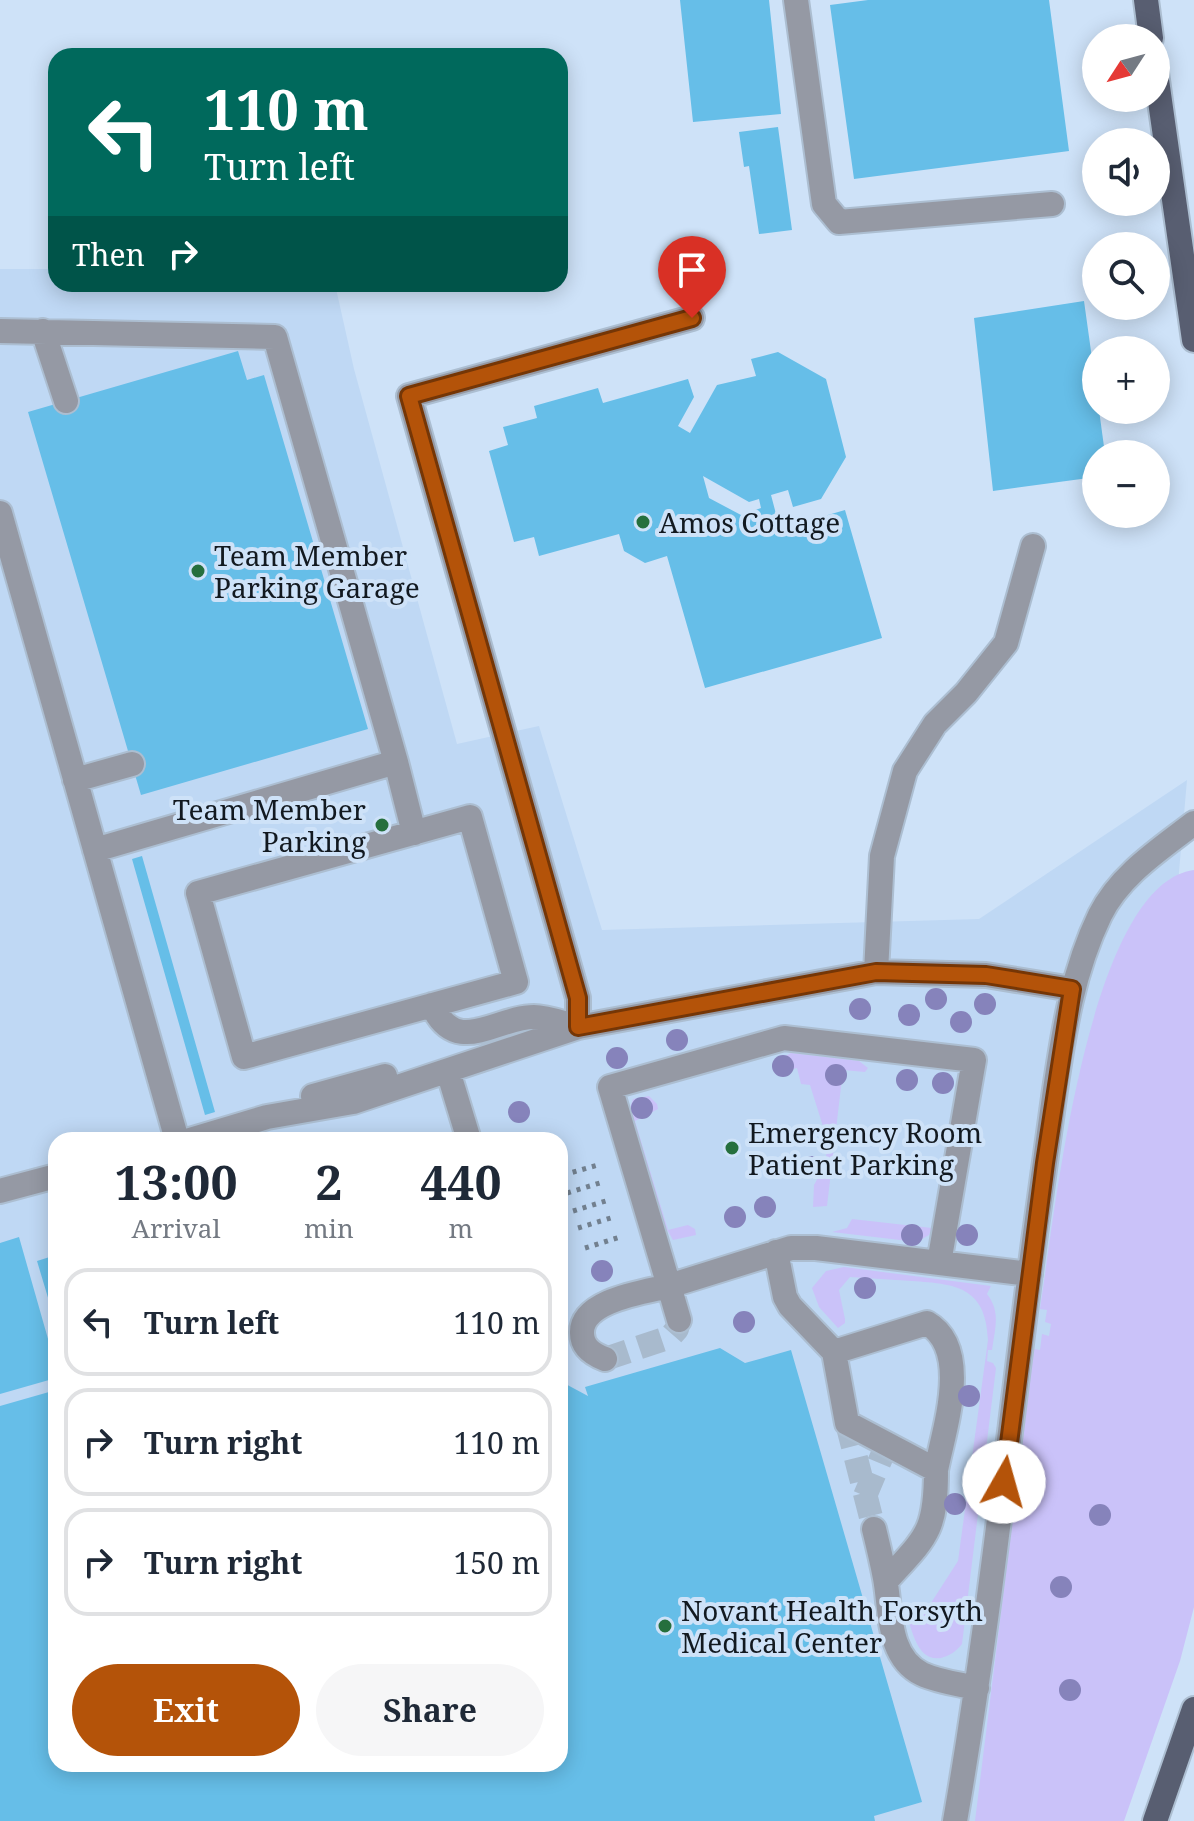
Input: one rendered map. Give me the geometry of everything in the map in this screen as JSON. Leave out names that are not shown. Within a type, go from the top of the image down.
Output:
[{"type":"main road","points":[[1146,0],[1149,24]]},
{"type":"main road","points":[[1162,112],[1194,340]]},
{"type":"main road","points":[[1155,1821],[1194,1709]]},
{"type":"lane","points":[[796,0],[824,204],[839,222],[1052,204]]},
{"type":"lane","points":[[578,1027],[578,998],[409,396],[692,318]]},
{"type":"lane","points":[[0,331],[275,337],[414,833]]},
{"type":"lane","points":[[43,331],[66,401]]},
{"type":"lane","points":[[2,527],[175,1132]]},
{"type":"lane","points":[[876,972],[882,856],[905,771],[935,724],[966,693],[1006,643],[1033,546]]},
{"type":"lane","points":[[95,850],[396,762]]},
{"type":"lane","points":[[75,780],[132,764]]},
{"type":"lane","points":[[470,817],[516,982],[244,1057],[198,893],[414,833],[470,817]]},
{"type":"lane","points":[[955,1821],[977,1688],[1066,1014],[1072,989],[1101,913],[1121,883],[1194,823]]},
{"type":"lane","points":[[267,1117],[341,1121],[408,1100],[448,1071],[578,1027],[876,972],[986,975],[1072,989]]},
{"type":"lane","points":[[432,1005],[436,1014],[455,1031],[469,1033],[534,1017],[578,1027]]},
{"type":"lane","points":[[679,1320],[610,1087],[784,1038],[974,1060],[939,1263]]},
{"type":"lane","points":[[217,1132],[267,1117],[303,1100],[403,1071],[448,1071]]},
{"type":"lane","points":[[448,1071],[467,1132]]},
{"type":"lane","points":[[0,1191],[48,1178]]},
{"type":"lane","points":[[605,1359],[591,1353],[582,1341],[581,1327],[588,1314],[603,1304],[791,1248],[816,1248],[1030,1274]]},
{"type":"lane","points":[[776,1252],[785,1297],[790,1306],[834,1352],[847,1423],[936,1470]]},
{"type":"lane","points":[[834,1352],[927,1323],[937,1328],[947,1343],[953,1370],[936,1470],[936,1506],[931,1525],[921,1543],[886,1581]]},
{"type":"lane","points":[[874,1529],[894,1636],[909,1665],[921,1673],[977,1688]]},
{"type":"path","points":[[568,1174],[598,1165]]},
{"type":"path","points":[[568,1193],[603,1182]]},
{"type":"path","points":[[573,1211],[609,1200]]},
{"type":"path","points":[[578,1228],[614,1217]]},
{"type":"path","points":[[585,1248],[620,1237]]},
{"type":"shaded area","points":[[0,269],[48,269],[48,292],[337,292],[354,369],[457,744],[539,726],[602,930],[979,919],[1187,780],[1128,1458],[1017,1821],[0,1821]]},
{"type":"shaded area","points":[[1194,870],[1194,1607],[1180,1661],[1124,1821],[975,1821],[1034,1349],[1040,1350],[1042,1334],[1049,1336],[1051,1324],[1045,1322],[1047,1310],[1040,1309],[1055,1205],[1082,1062],[1102,992],[1127,932],[1157,889]]},
{"type":"shaded area","points":[[791,1053],[859,1061],[868,1068],[865,1072],[843,1070],[827,1206],[813,1207],[814,1185],[825,1165],[827,1149],[810,1085],[801,1084],[797,1068],[778,1073],[773,1070],[778,1060]]},
{"type":"shaded area","points":[[649,1096],[658,1109],[635,1121],[668,1230],[688,1225],[695,1229],[696,1235],[673,1240],[666,1228],[629,1111],[633,1099]]},
{"type":"shaded area","points":[[852,1219],[932,1228],[929,1235],[917,1242],[832,1232],[847,1228]]},
{"type":"shaded area","points":[[844,1267],[991,1286],[987,1294],[996,1320],[992,1350],[988,1350],[987,1361],[996,1368],[962,1644],[953,1653],[941,1658],[926,1655],[920,1649],[905,1610],[929,1606],[958,1561],[988,1340],[986,1322],[975,1299],[955,1287],[928,1282],[850,1277],[839,1290],[845,1323],[838,1328],[819,1307],[812,1288],[826,1271]]},
{"type":"building","points":[[680,0],[769,0],[781,114],[693,122]]},
{"type":"building","points":[[868,0],[1049,0],[1069,151],[854,179],[830,5]]},
{"type":"building","points":[[778,127],[792,230],[759,234],[749,166],[744,167],[739,132]]},
{"type":"building","points":[[1082,301],[1082,320],[1087,320],[1089,336],[1082,336],[1082,424],[1101,424],[1103,440],[1082,440],[1082,479],[993,491],[974,318]]},
{"type":"building","name":"Team Member Parking Garage","points":[[238,351],[247,380],[264,375],[368,729],[141,795],[28,412]]},
{"type":"building","name":"Amos Cottage","points":[[778,352],[826,379],[846,457],[821,499],[793,507],[788,490],[771,495],[780,529],[845,510],[882,638],[705,688],[667,556],[645,563],[624,551],[619,534],[539,556],[534,537],[514,542],[489,451],[508,445],[503,427],[537,418],[534,406],[598,388],[603,403],[688,379],[694,397],[678,426],[690,433],[717,385],[756,376],[751,359]],"holes":[[[703,476],[749,502],[759,499],[761,508],[741,515],[709,498]]]},
{"type":"building","points":[[142,856],[215,1112],[205,1115],[132,859]]},
{"type":"building","points":[[19,1237],[48,1339],[48,1380],[0,1394],[0,1243]]},
{"type":"building","points":[[48,1258],[48,1298],[37,1261]]},
{"type":"building","points":[[720,1348],[745,1363],[791,1350],[922,1802],[874,1816],[875,1821],[0,1821],[0,1406],[48,1392],[48,1772],[568,1772],[568,1385],[588,1396],[585,1387]]},
{"type":"tunnel","points":[[605,1359],[670,1337],[677,1329],[679,1320]]},
{"type":"tunnel","points":[[847,1423],[874,1529]]},
{"type":"tunnel","points":[[865,1496],[887,1444]]},
{"type":"place","name":"Amos Cottage","points":[[643,522]]},
{"type":"place","name":"Team Member Parking Garage","points":[[198,571]]},
{"type":"place","name":"Team Member Parking","points":[[382,825]]},
{"type":"place","name":"Emergency Room Patient Parking","points":[[732,1148]]},
{"type":"place","name":"Novant Health Forsyth Medical Center","points":[[665,1626]]},
{"type":"route","points":[[692,318],[409,396],[578,998],[578,1027],[876,972],[986,975],[1072,989],[1045,1163],[1004,1482]]}]
